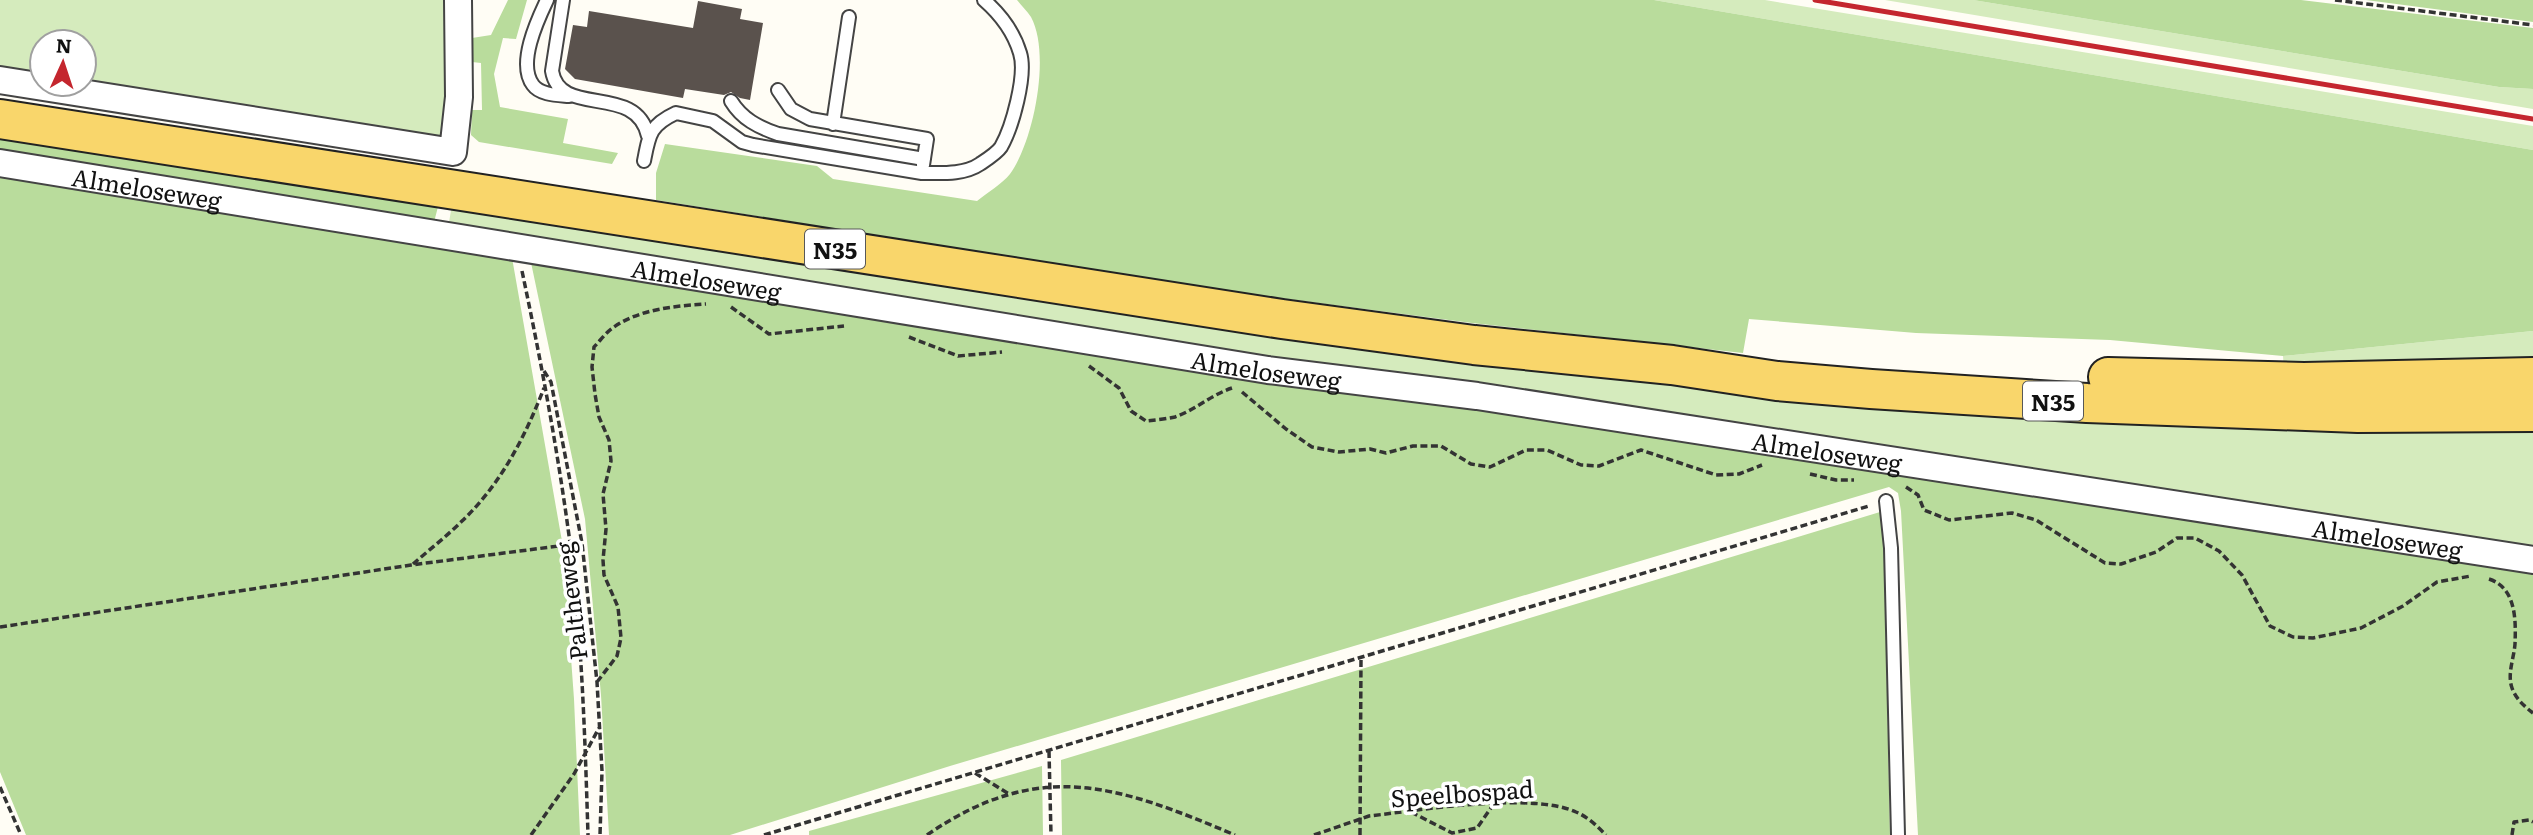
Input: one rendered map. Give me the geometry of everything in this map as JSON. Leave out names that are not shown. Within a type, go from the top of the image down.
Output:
[{"type":"main road","name":"Almeloseweg","points":[[0,118],[1282,319],[1474,345],[1672,365]]},
{"type":"main road","name":"N35","points":[[1672,365],[2291,381],[2533,377]]},
{"type":"main road","name":"N35","points":[[1672,365],[1777,381],[2087,403],[2358,413],[2533,412]]},
{"type":"street","points":[[0,80],[453,152],[459,97],[458,0]]},
{"type":"street","name":"Almeloseweg","points":[[0,163],[1268,370],[1478,396],[2533,560]]},
{"type":"lane","points":[[547,0],[531,33],[527,72],[533,86],[542,92],[619,104],[631,110],[645,122],[648,136],[644,161]]},
{"type":"lane","points":[[563,0],[552,71],[557,84],[573,97]]},
{"type":"lane","points":[[648,136],[656,124],[676,113],[713,121],[742,142],[753,145],[922,173],[950,173],[978,166],[1000,149],[1020,85],[1021,55],[1006,24],[984,0]]},
{"type":"lane","points":[[833,124],[849,17]]},
{"type":"lane","points":[[778,90],[791,109],[810,119],[926,139],[922,173]]},
{"type":"lane","points":[[730,101],[739,115],[760,128],[778,134],[924,159]]},
{"type":"lane","points":[[1886,500],[1891,548],[1898,835]]},
{"type":"path","points":[[2334,0],[2533,25]]},
{"type":"path","name":"Paltheweg","points":[[517,246],[545,385],[570,545],[585,751],[588,835]]},
{"type":"path","points":[[597,682],[617,656],[621,638],[618,607],[604,575],[606,529],[603,494],[611,461],[609,440],[599,417],[595,394],[592,367],[594,347],[612,328],[631,318],[681,305],[710,303]]},
{"type":"path","points":[[720,305],[730,306],[768,334],[849,326]]},
{"type":"path","points":[[905,336],[958,356],[1010,351]]},
{"type":"path","points":[[1080,363],[1091,367],[1119,388],[1131,411],[1146,421],[1173,417],[1231,388],[1245,393],[1286,429],[1312,447],[1339,452],[1370,449],[1387,453],[1413,446],[1441,446],[1471,464],[1490,467],[1526,450],[1547,450],[1581,465],[1599,466],[1641,450],[1716,475],[1739,474],[1764,465]]},
{"type":"path","name":"Paltheweg","points":[[542,369],[551,382],[582,543],[601,726],[600,835]]},
{"type":"path","points":[[411,565],[464,520],[499,478],[528,430],[545,385]]},
{"type":"path","points":[[1805,472],[1836,480],[1857,480]]},
{"type":"path","points":[[1900,483],[1919,495],[1924,510],[1949,520],[2012,513],[2036,520],[2105,563],[2121,564],[2156,552],[2177,537],[2195,538],[2219,551],[2242,575],[2270,626],[2293,637],[2313,638],[2361,628],[2403,607],[2437,582],[2478,576],[2499,582],[2513,602],[2515,646],[2511,663],[2511,686],[2519,701],[2533,713]]},
{"type":"path","points":[[764,835],[1886,500]]},
{"type":"path","points":[[0,627],[411,565],[582,543]]},
{"type":"path","points":[[1360,835],[1361,658]]},
{"type":"path","points":[[531,835],[581,763],[585,751],[601,726]]},
{"type":"path","points":[[1049,751],[1052,835]]},
{"type":"path","points":[[975,773],[1009,794]]},
{"type":"path","points":[[927,835],[952,818],[1009,794],[1069,785],[1108,790],[1182,813],[1235,835]]},
{"type":"path","points":[[0,788],[21,835]]},
{"type":"path","name":"Speelbospad","points":[[1314,835],[1360,820],[1409,811],[1522,803],[1568,808],[1588,818],[1606,835]]},
{"type":"path","points":[[1409,811],[1452,833],[1477,828],[1493,804]]},
{"type":"path","points":[[2512,835],[2514,822],[2533,822]]},
{"type":"green space","points":[[0,0],[447,0],[444,139],[98,82],[98,28],[28,28],[28,71],[0,67]]},
{"type":"green space","points":[[508,0],[527,0],[516,39],[503,38],[494,74],[500,107],[568,119],[563,143],[618,153],[612,164],[479,142],[471,135],[472,110],[482,110],[481,63],[472,62],[472,38],[491,35]]},
{"type":"green space","points":[[1017,0],[1654,0],[2533,150],[2533,331],[2283,356],[2110,340],[1916,333],[1749,319],[1743,353],[1472,323],[1203,288],[656,200],[656,173],[665,144],[817,166],[833,179],[977,201],[1007,178],[1019,159],[1037,97],[1040,52],[1037,33],[1031,17]]},
{"type":"green space","points":[[1654,0],[1765,0],[2533,126],[2533,150]]},
{"type":"green space","points":[[1885,0],[1973,0],[2499,87],[2533,89],[2533,109]]},
{"type":"green space","points":[[1973,0],[2301,0],[2533,28],[2533,89],[2499,87]]},
{"type":"green space","points":[[2366,0],[2533,0],[2533,22]]},
{"type":"green space","points":[[0,133],[440,199],[433,226],[0,157]]},
{"type":"green space","points":[[0,168],[511,252],[563,547],[580,835],[26,835],[0,772]]},
{"type":"green space","points":[[453,199],[1426,355],[2533,433],[2533,552],[448,228]]},
{"type":"green space","points":[[529,253],[1535,417],[2533,570],[2533,835],[1918,835],[1901,511],[1898,493],[1889,487],[950,766],[730,835],[609,835],[601,695],[585,519]]},
{"type":"green space","points":[[2533,331],[2533,362],[2284,371],[2283,356]]},
{"type":"green space","points":[[1880,512],[1884,544],[1890,835],[1062,835],[1061,760]]},
{"type":"green space","points":[[1042,766],[1043,835],[809,835],[809,831]]},
{"type":"building","points":[[698,1],[742,9],[740,19],[763,23],[750,100],[731,92],[724,95],[685,89],[683,98],[575,79],[565,69],[573,25],[587,27],[589,11],[693,28]]},
{"type":"railway","points":[[1815,0],[2533,119]]}]
